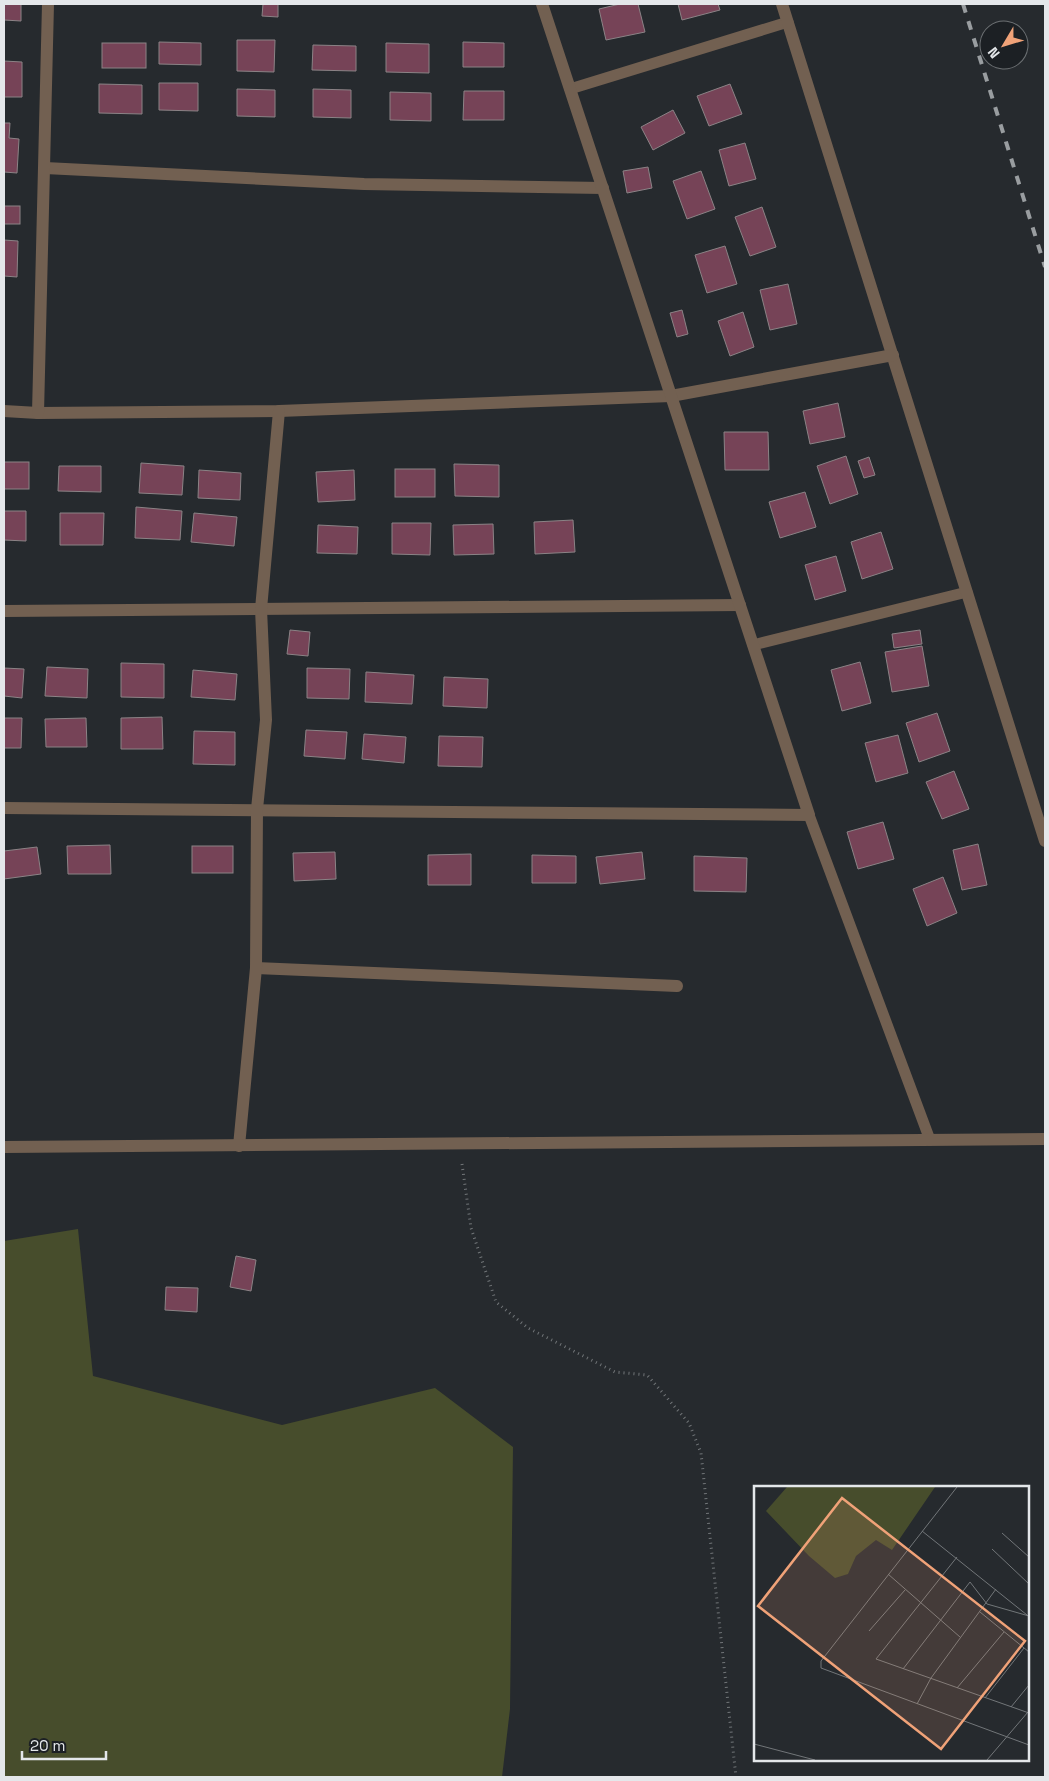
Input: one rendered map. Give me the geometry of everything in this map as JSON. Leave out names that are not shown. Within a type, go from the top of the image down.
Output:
[{"type":"street","points":[[38,413],[48,4]]},
{"type":"street","points":[[4,808],[809,815],[542,4]]},
{"type":"street","points":[[782,4],[1045,841]]},
{"type":"street","points":[[45,168],[364,184],[603,188]]},
{"type":"street","points":[[4,412],[279,411],[671,396],[893,355]]},
{"type":"street","points":[[239,1146],[256,968],[257,809],[266,720],[261,609],[279,411]]},
{"type":"street","points":[[4,611],[740,606]]},
{"type":"street","points":[[256,968],[676,986]]},
{"type":"street","points":[[4,1147],[460,1145],[1045,1139]]},
{"type":"lane","points":[[570,89],[788,22]]},
{"type":"lane","points":[[753,645],[967,592]]},
{"type":"lane","points":[[809,815],[930,1140]]},
{"type":"path","points":[[460,1145],[471,1228],[496,1302],[528,1328],[615,1372],[646,1375],[689,1423],[701,1453],[736,1777]]},
{"type":"green space","points":[[78,1229],[93,1376],[282,1425],[435,1388],[513,1447],[510,1709],[502,1777],[4,1777],[4,1241]]},
{"type":"building","points":[[4,4],[21,4],[21,21],[4,20]]},
{"type":"building","points":[[263,4],[278,4],[278,17],[262,16]]},
{"type":"building","points":[[620,4],[638,4],[645,32],[606,40],[599,9]]},
{"type":"building","points":[[678,4],[718,4],[720,10],[682,20]]},
{"type":"building","points":[[237,40],[275,40],[274,72],[237,71]]},
{"type":"building","points":[[159,42],[201,43],[201,65],[159,64]]},
{"type":"building","points":[[463,42],[504,43],[504,67],[463,67]]},
{"type":"building","points":[[102,43],[146,43],[146,68],[102,68]]},
{"type":"building","points":[[386,43],[429,44],[429,73],[386,72]]},
{"type":"building","points":[[313,45],[356,46],[356,71],[312,70]]},
{"type":"building","points":[[4,61],[22,62],[22,97],[4,97]]},
{"type":"building","points":[[159,83],[198,83],[198,111],[159,110]]},
{"type":"building","points":[[99,84],[142,85],[142,114],[99,113]]},
{"type":"building","points":[[730,84],[742,114],[709,126],[697,96]]},
{"type":"building","points":[[237,89],[275,90],[275,117],[237,116]]},
{"type":"building","points":[[313,89],[351,90],[351,118],[313,117]]},
{"type":"building","points":[[464,91],[504,91],[504,120],[463,120]]},
{"type":"building","points":[[390,92],[431,93],[431,121],[390,120]]},
{"type":"building","points":[[673,110],[685,133],[653,150],[641,127]]},
{"type":"building","points":[[4,123],[10,123],[9,138],[19,139],[17,173],[4,172]]},
{"type":"building","points":[[745,143],[756,179],[729,186],[719,150]]},
{"type":"building","points":[[648,167],[652,188],[627,193],[623,171]]},
{"type":"building","points":[[701,171],[715,209],[687,219],[673,181]]},
{"type":"building","points":[[4,206],[20,206],[20,224],[4,224]]},
{"type":"building","points":[[762,207],[776,247],[750,256],[735,217]]},
{"type":"building","points":[[4,240],[18,241],[17,277],[4,276]]},
{"type":"building","points":[[725,246],[737,284],[707,293],[695,255]]},
{"type":"building","points":[[788,284],[797,324],[770,330],[760,290]]},
{"type":"building","points":[[682,310],[688,334],[677,337],[670,313]]},
{"type":"building","points":[[743,312],[754,347],[730,356],[718,321]]},
{"type":"building","points":[[838,403],[845,437],[810,444],[803,411]]},
{"type":"building","points":[[724,432],[768,432],[769,470],[725,470]]},
{"type":"building","points":[[846,456],[858,494],[830,504],[817,466]]},
{"type":"building","points":[[869,457],[875,475],[864,478],[858,461]]},
{"type":"building","points":[[4,462],[29,462],[29,489],[4,489]]},
{"type":"building","points":[[141,463],[184,466],[182,495],[139,493]]},
{"type":"building","points":[[454,464],[499,465],[499,497],[455,496]]},
{"type":"building","points":[[59,466],[101,466],[101,492],[58,491]]},
{"type":"building","points":[[395,469],[435,469],[435,497],[395,497]]},
{"type":"building","points":[[199,470],[241,473],[240,500],[198,498]]},
{"type":"building","points":[[354,470],[355,500],[318,502],[316,472]]},
{"type":"building","points":[[805,492],[816,527],[780,538],[769,502]]},
{"type":"building","points":[[136,507],[182,511],[180,540],[135,538]]},
{"type":"building","points":[[4,511],[26,511],[26,541],[4,540]]},
{"type":"building","points":[[60,513],[104,513],[103,545],[60,545]]},
{"type":"building","points":[[194,513],[237,517],[234,546],[191,542]]},
{"type":"building","points":[[573,520],[575,552],[535,554],[534,522]]},
{"type":"building","points":[[392,523],[431,523],[430,555],[392,554]]},
{"type":"building","points":[[493,524],[494,554],[454,555],[453,525]]},
{"type":"building","points":[[318,525],[358,527],[357,554],[317,553]]},
{"type":"building","points":[[881,532],[893,569],[862,579],[851,542]]},
{"type":"building","points":[[836,556],[846,591],[815,600],[805,565]]},
{"type":"building","points":[[290,630],[310,632],[308,656],[287,654]]},
{"type":"building","points":[[920,630],[922,644],[894,648],[892,634]]},
{"type":"building","points":[[922,646],[929,686],[892,692],[885,652]]},
{"type":"building","points":[[860,662],[871,703],[842,711],[831,670]]},
{"type":"building","points":[[121,663],[164,664],[164,698],[121,697]]},
{"type":"building","points":[[47,667],[88,669],[87,698],[45,696]]},
{"type":"building","points":[[4,668],[24,669],[22,698],[4,696]]},
{"type":"building","points":[[307,668],[350,669],[349,699],[307,698]]},
{"type":"building","points":[[193,670],[237,674],[235,700],[191,697]]},
{"type":"building","points":[[366,672],[414,675],[412,704],[365,702]]},
{"type":"building","points":[[444,677],[488,679],[487,708],[443,706]]},
{"type":"building","points":[[937,713],[950,751],[919,762],[906,723]]},
{"type":"building","points":[[162,717],[163,749],[121,749],[121,718]]},
{"type":"building","points":[[4,718],[22,718],[21,748],[4,748]]},
{"type":"building","points":[[86,718],[87,747],[46,747],[45,719]]},
{"type":"building","points":[[306,730],[347,732],[345,759],[304,756]]},
{"type":"building","points":[[194,731],[235,732],[235,765],[193,764]]},
{"type":"building","points":[[364,734],[406,737],[404,763],[362,759]]},
{"type":"building","points":[[898,735],[908,773],[876,782],[865,743]]},
{"type":"building","points":[[439,736],[483,737],[482,767],[438,766]]},
{"type":"building","points":[[954,771],[969,809],[942,819],[926,782]]},
{"type":"building","points":[[883,822],[894,859],[858,869],[847,832]]},
{"type":"building","points":[[978,844],[987,885],[962,890],[953,850]]},
{"type":"building","points":[[110,845],[111,874],[68,874],[67,846]]},
{"type":"building","points":[[192,846],[233,846],[233,873],[192,873]]},
{"type":"building","points":[[37,847],[41,874],[4,879],[4,851]]},
{"type":"building","points":[[335,852],[336,879],[294,881],[293,853]]},
{"type":"building","points":[[642,852],[645,879],[600,884],[596,857]]},
{"type":"building","points":[[471,854],[471,885],[428,885],[428,855]]},
{"type":"building","points":[[532,855],[576,856],[576,883],[532,883]]},
{"type":"building","points":[[694,856],[747,858],[746,892],[694,891]]},
{"type":"building","points":[[943,877],[957,913],[927,926],[913,889]]},
{"type":"building","points":[[236,1256],[256,1260],[251,1291],[230,1287]]},
{"type":"building","points":[[166,1287],[198,1288],[197,1312],[165,1310]]},
{"type":"railway","points":[[963,4],[1045,267]]}]
